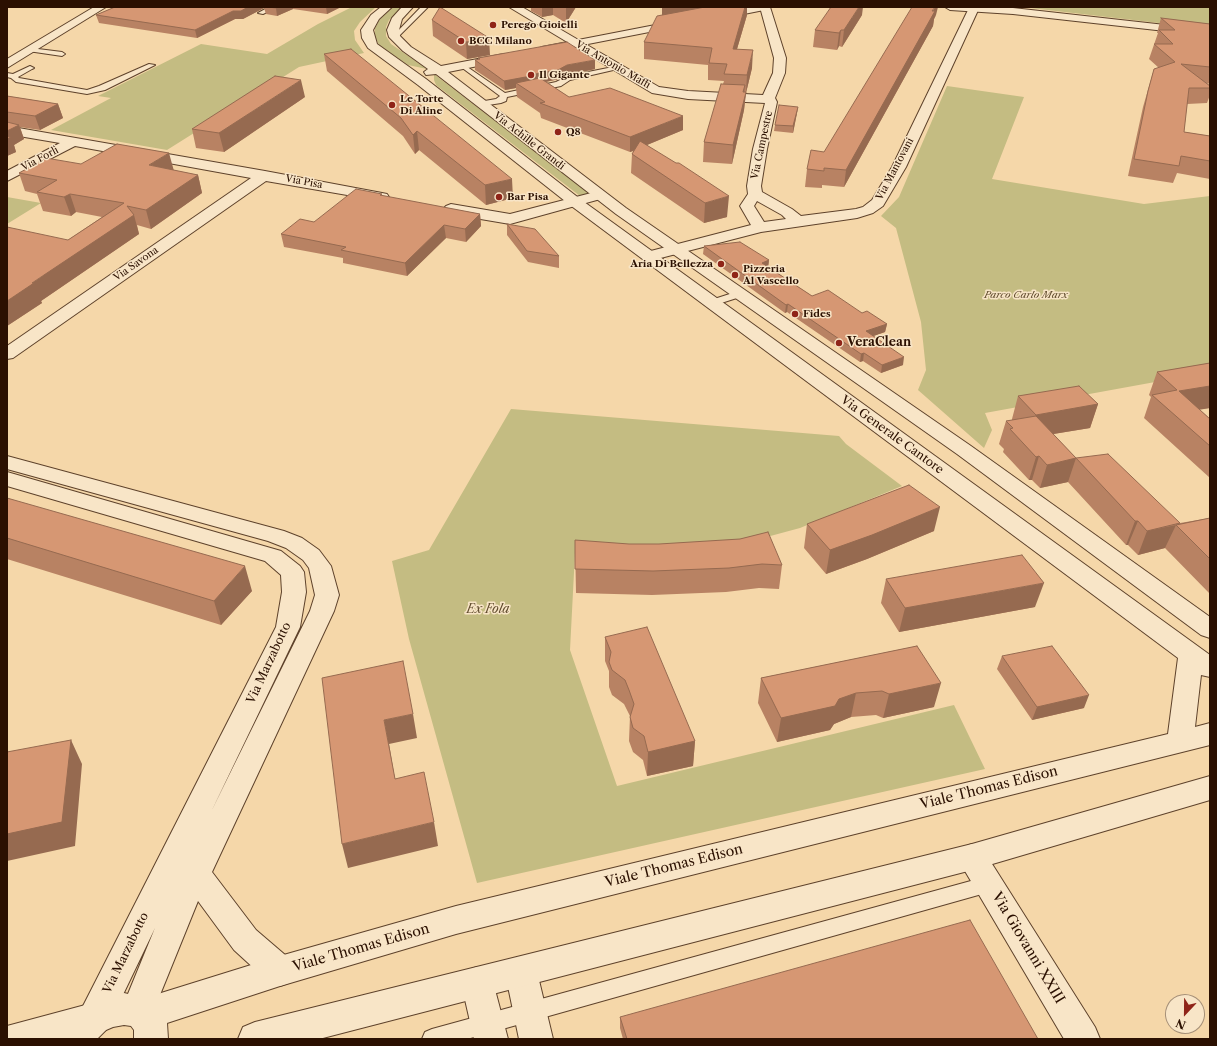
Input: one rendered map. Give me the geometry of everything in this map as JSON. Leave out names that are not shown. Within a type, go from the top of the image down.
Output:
[{"type":"street","points":[[7,64],[101,7]]},
{"type":"street","points":[[387,7],[370,23],[367,30],[368,38],[372,46],[398,64],[430,75],[463,66],[517,55]]},
{"type":"street","points":[[408,7],[397,18],[394,24],[395,37],[430,75]]},
{"type":"street","name":"Via Antonio Maffi","points":[[514,7],[656,90],[688,95],[768,99]]},
{"type":"street","points":[[708,18],[765,7]]},
{"type":"street","name":"Via Campestre","points":[[760,227],[747,206],[755,194],[754,186],[760,149],[771,102],[768,99],[780,74],[780,58],[765,7]]},
{"type":"street","points":[[950,7],[1051,15],[1210,33]]},
{"type":"street","name":"Via Mantovani","points":[[649,256],[760,227],[857,213],[868,210],[878,203],[899,166],[974,8]]},
{"type":"street","points":[[532,52],[694,21]]},
{"type":"street","name":"Via Achille Grandi","points":[[430,75],[482,104],[620,211],[674,249]]},
{"type":"street","name":"Via Achille Grandi","points":[[430,75],[575,202]]},
{"type":"street","name":"Via Pisa","points":[[7,130],[394,199]]},
{"type":"street","name":"Via Forlì","points":[[7,177],[73,142]]},
{"type":"street","name":"Via Savona","points":[[7,354],[265,175]]},
{"type":"street","name":"Via Campestre","points":[[755,194],[787,212],[797,221]]},
{"type":"street","points":[[440,207],[510,219],[599,195]]},
{"type":"street","name":"Via Generale Cantore","points":[[575,202],[1200,661]]},
{"type":"street","points":[[674,249],[964,450],[1210,629]]},
{"type":"street","points":[[7,462],[276,536],[294,543],[311,556],[320,566],[327,595],[322,611],[176,918],[144,1022],[124,1009],[109,1011],[86,1029],[15,1039]]},
{"type":"street","name":"Via Marzabotto","points":[[7,479],[272,556],[292,572],[294,592],[288,627],[86,1029]]},
{"type":"street","points":[[1180,742],[1200,661]]},
{"type":"street","name":"Viale Thomas Edison","points":[[144,1022],[280,971],[456,920],[1210,734]]},
{"type":"street","points":[[255,1039],[972,857],[1210,788]]},
{"type":"street","name":"Via Giovanni XXIII","points":[[972,857],[1083,1039]]},
{"type":"street","points":[[196,875],[245,940],[280,971]]},
{"type":"street","points":[[521,972],[533,1025]]},
{"type":"street","points":[[478,982],[489,1032]]},
{"type":"lane","points":[[261,13],[274,7]]},
{"type":"lane","points":[[395,37],[425,7]]},
{"type":"lane","points":[[30,50],[62,54]]},
{"type":"lane","points":[[10,75],[16,80],[87,92],[102,88],[151,65]]},
{"type":"lane","points":[[463,66],[504,96]]},
{"type":"lane","points":[[10,75],[30,68]]},
{"type":"lane","points":[[482,104],[498,101],[503,99],[504,96],[558,84],[568,78],[618,68]]},
{"type":"lane","points":[[712,303],[739,294]]},
{"type":"lane","points":[[432,1039],[533,1025],[989,884]]},
{"type":"green space","points":[[352,7],[376,7],[360,22],[354,31],[355,40],[364,53],[299,67],[167,150],[51,130],[111,98],[98,96],[201,44],[267,54],[318,24]]},
{"type":"green space","points":[[393,7],[402,7],[389,20],[386,27],[386,36],[391,44],[427,69],[408,65],[379,45],[375,37],[375,28],[380,19]]},
{"type":"green space","points":[[1022,7],[1210,7],[1210,29]]},
{"type":"green space","points":[[434,74],[589,193],[580,196],[436,85]]},
{"type":"green space","name":"Parco Carlo Marx","points":[[947,86],[1024,97],[992,179],[1144,204],[1210,196],[1210,372],[985,413],[992,430],[984,448],[918,390],[926,370],[921,322],[896,228],[881,216],[899,197]]},
{"type":"green space","points":[[7,197],[41,203],[7,224]]},
{"type":"green space","name":"Ex Fola","points":[[511,409],[839,436],[846,444],[902,486],[800,528],[711,552],[575,553],[570,650],[617,786],[954,705],[985,769],[477,883],[409,639],[392,561],[429,550]]},
{"type":"building","points":[[115,7],[248,7],[241,11],[233,11],[195,30],[96,15]]},
{"type":"building","points":[[440,7],[489,38],[466,42],[432,20]]},
{"type":"building","points":[[705,7],[745,7],[733,49],[753,50],[747,75],[724,74],[727,64],[709,63],[712,48],[644,42],[657,16]]},
{"type":"building","points":[[831,7],[859,7],[844,30],[841,30],[839,33],[815,30]]},
{"type":"building","points":[[912,7],[935,7],[932,11],[935,11],[846,170],[824,168],[824,171],[807,169],[811,150],[824,152]]},
{"type":"building","points":[[1161,18],[1210,24],[1210,67],[1181,64],[1210,86],[1210,88],[1189,88],[1184,132],[1210,136],[1210,161],[1181,156],[1179,166],[1134,159],[1154,69],[1175,62],[1154,44],[1173,44],[1159,30],[1175,30]]},
{"type":"building","points":[[567,42],[595,60],[567,65],[558,70],[504,81],[475,60],[480,59],[478,58]]},
{"type":"building","points":[[351,49],[512,179],[485,185],[417,131],[413,135],[401,118],[324,54]]},
{"type":"building","points":[[275,76],[301,80],[219,133],[192,129]]},
{"type":"building","points":[[540,78],[569,97],[610,88],[683,116],[630,137],[540,103],[545,102],[516,83]]},
{"type":"building","points":[[721,84],[745,85],[743,92],[746,92],[733,145],[704,142]]},
{"type":"building","points":[[7,96],[58,104],[35,116],[7,112]]},
{"type":"building","points":[[779,105],[798,107],[793,126],[775,125]]},
{"type":"building","points":[[7,122],[19,125],[7,131]]},
{"type":"building","points":[[640,141],[676,163],[679,163],[729,196],[705,203],[632,154]]},
{"type":"building","points":[[117,144],[169,153],[149,165],[198,175],[146,210],[127,206],[134,215],[7,301],[7,227],[68,240],[124,203],[70,194],[64,197],[37,192],[57,180],[19,173],[46,158],[81,164]]},
{"type":"building","points":[[356,189],[480,214],[465,229],[444,225],[405,263],[341,250],[346,247],[281,234],[300,219],[314,222]]},
{"type":"building","points":[[507,224],[535,229],[559,256],[527,251]]},
{"type":"building","points":[[740,242],[769,260],[762,263],[812,296],[828,290],[862,313],[867,311],[887,324],[866,331],[904,357],[882,365],[864,353],[861,354],[788,304],[786,305],[704,246]]},
{"type":"building","points":[[1210,363],[1210,386],[1179,391],[1210,419],[1210,446],[1152,395],[1177,390],[1157,372]]},
{"type":"building","points":[[1079,386],[1098,404],[1036,415],[1018,396]]},
{"type":"building","points":[[1036,416],[1076,458],[1047,465],[1039,456],[1036,457],[1010,429],[1013,428],[1006,421]]},
{"type":"building","points":[[1108,454],[1180,523],[1147,531],[1138,521],[1135,521],[1076,458]]},
{"type":"building","points":[[909,485],[940,507],[872,535],[830,550],[807,524]]},
{"type":"building","points":[[7,498],[245,566],[214,601],[7,538]]},
{"type":"building","points":[[1210,518],[1210,559],[1176,525]]},
{"type":"building","points":[[768,532],[782,565],[762,564],[729,568],[653,571],[575,569],[575,540],[629,544],[659,544],[740,539]]},
{"type":"building","points":[[1022,555],[1044,583],[905,608],[886,579]]},
{"type":"building","points":[[647,627],[695,741],[648,752],[644,736],[633,728],[630,717],[634,704],[625,680],[612,670],[609,662],[611,652],[605,637]]},
{"type":"building","points":[[917,646],[941,683],[889,694],[882,691],[856,693],[839,699],[835,706],[781,718],[761,678]]},
{"type":"building","points":[[1052,646],[1089,695],[1037,707],[1002,656]]},
{"type":"building","points":[[403,661],[413,714],[384,720],[395,779],[424,772],[434,822],[342,844],[322,678]]},
{"type":"building","points":[[71,740],[62,822],[7,834],[7,752]]},
{"type":"building","points":[[970,920],[1038,1039],[627,1039],[620,1017]]},
{"type":"place","name":"Perego Gioielli","points":[[493,25]]},
{"type":"place","name":"BCC Milano","points":[[461,41]]},
{"type":"place","name":"Il Gigante","points":[[531,75]]},
{"type":"place","name":"Le Torte Di Aline","points":[[392,105]]},
{"type":"place","name":"Q8","points":[[558,132]]},
{"type":"place","name":"Bar Pisa","points":[[499,197]]},
{"type":"place","name":"Aria Di Bellezza","points":[[721,264]]},
{"type":"place","name":"Pizzeria Al Vascello","points":[[735,275]]},
{"type":"place","name":"Fides","points":[[795,314]]},
{"type":"place","name":"VeraClean","points":[[839,343]]}]
